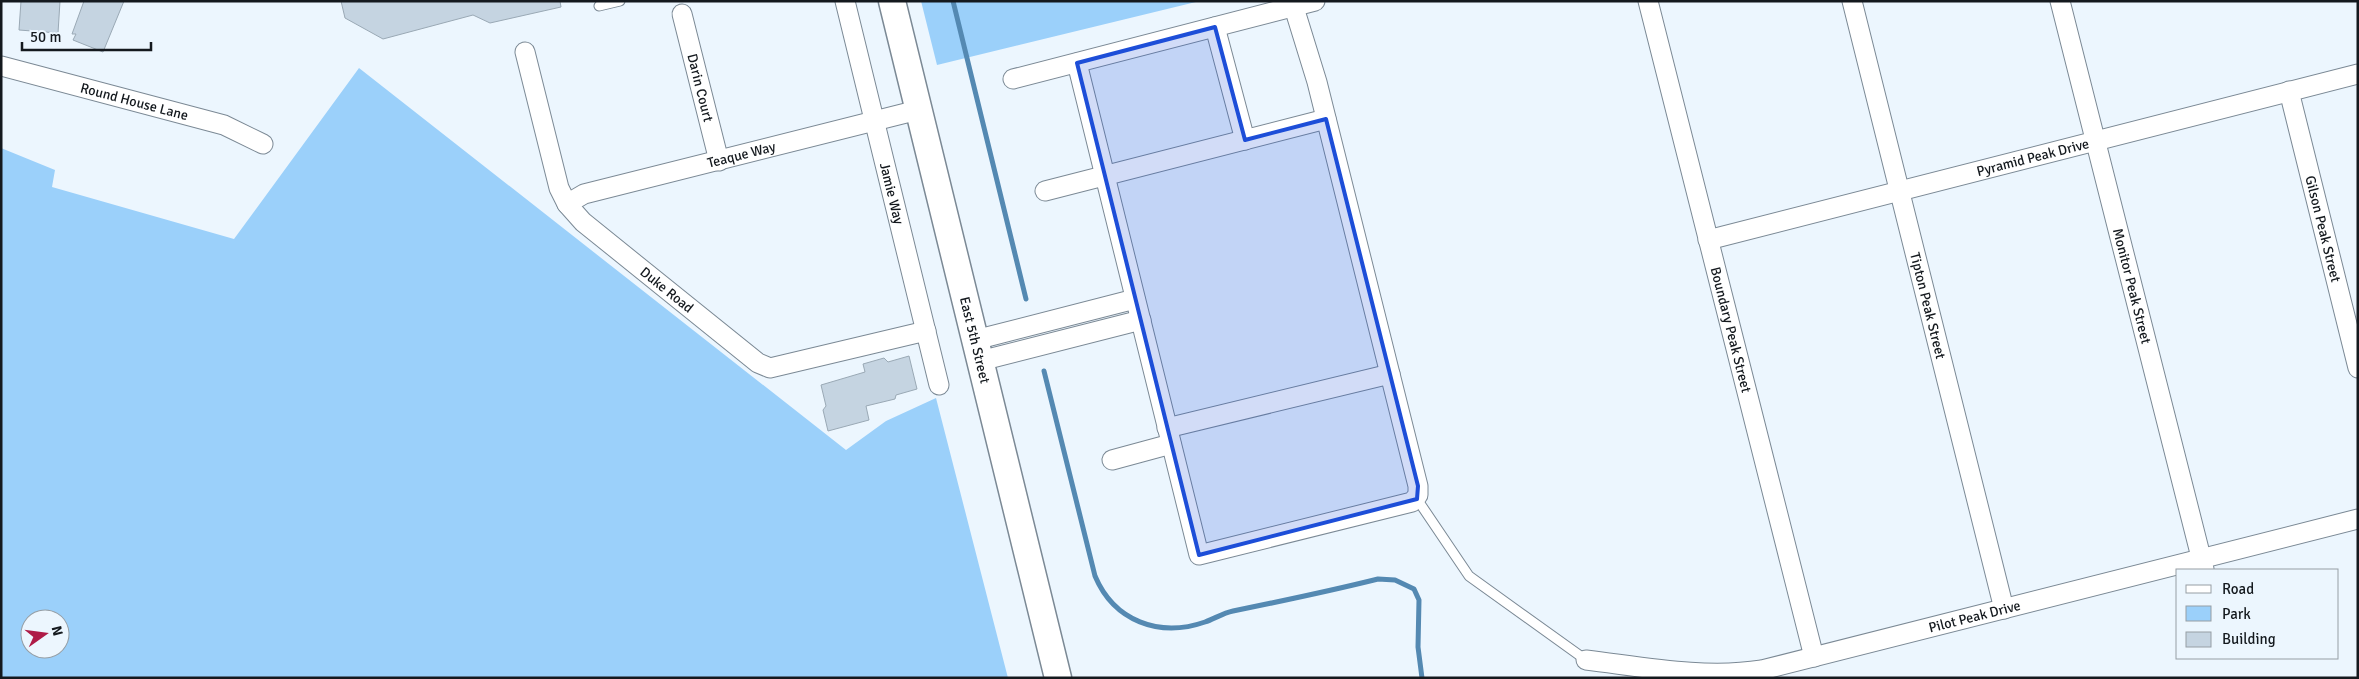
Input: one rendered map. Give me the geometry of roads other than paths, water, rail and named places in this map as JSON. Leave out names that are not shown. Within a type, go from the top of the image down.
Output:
[{"type":"main road","name":"East 5th Street","points":[[892,1],[1058,678]]},
{"type":"street","name":"Jamie Way","points":[[845,1],[939,385]]},
{"type":"street","points":[[1013,79],[1215,27],[1293,4],[1315,1]]},
{"type":"street","name":"Boundary Peak Street","points":[[1648,1],[1814,657]]},
{"type":"street","name":"Tipton Peak Street","points":[[1852,1],[2004,609]]},
{"type":"street","name":"Monitor Peak Street","points":[[2060,1],[2202,564]]},
{"type":"street","points":[[1077,63],[1199,556],[1412,502],[1416,499],[1418,486],[1310,53],[1293,4]]},
{"type":"street","name":"Darin Court","points":[[682,14],[719,161]]},
{"type":"street","points":[[1215,27],[1244,140]]},
{"type":"street","name":"Duke Road","points":[[525,52],[559,188],[567,204],[582,222],[758,363],[770,368],[926,331]]},
{"type":"street","name":"Round House Lane","points":[[1,66],[224,125],[263,144]]},
{"type":"street","name":"Pyramid Peak Drive","points":[[1708,240],[2358,74]]},
{"type":"street","name":"Gilson Peak Street","points":[[2289,91],[2358,368]]},
{"type":"street","name":"Teaque Way","points":[[567,204],[584,194],[918,110]]},
{"type":"street","points":[[1045,191],[1326,119]]},
{"type":"street","points":[[1090,322],[1135,299]]},
{"type":"street","points":[[977,350],[1090,322],[1141,320]]},
{"type":"street","points":[[1112,460],[1169,436],[1390,374]]},
{"type":"street","name":"Pilot Peak Drive","points":[[2180,569],[2358,518]]},
{"type":"street","name":"Pilot Peak Drive","points":[[1586,660],[1723,674],[1762,670],[2004,609],[2176,570]]},
{"type":"lane","points":[[599,6],[620,1]]},
{"type":"lane","points":[[1416,499],[1469,576],[1586,660]]},
{"type":"waterway","points":[[953,1],[1026,299]]},
{"type":"waterway","points":[[1044,371],[1095,576],[1103,592],[1126,615],[1140,622],[1155,626],[1171,628],[1188,626],[1205,622],[1233,611],[1378,579],[1395,580],[1414,589],[1419,600],[1418,647],[1422,678]]}]
